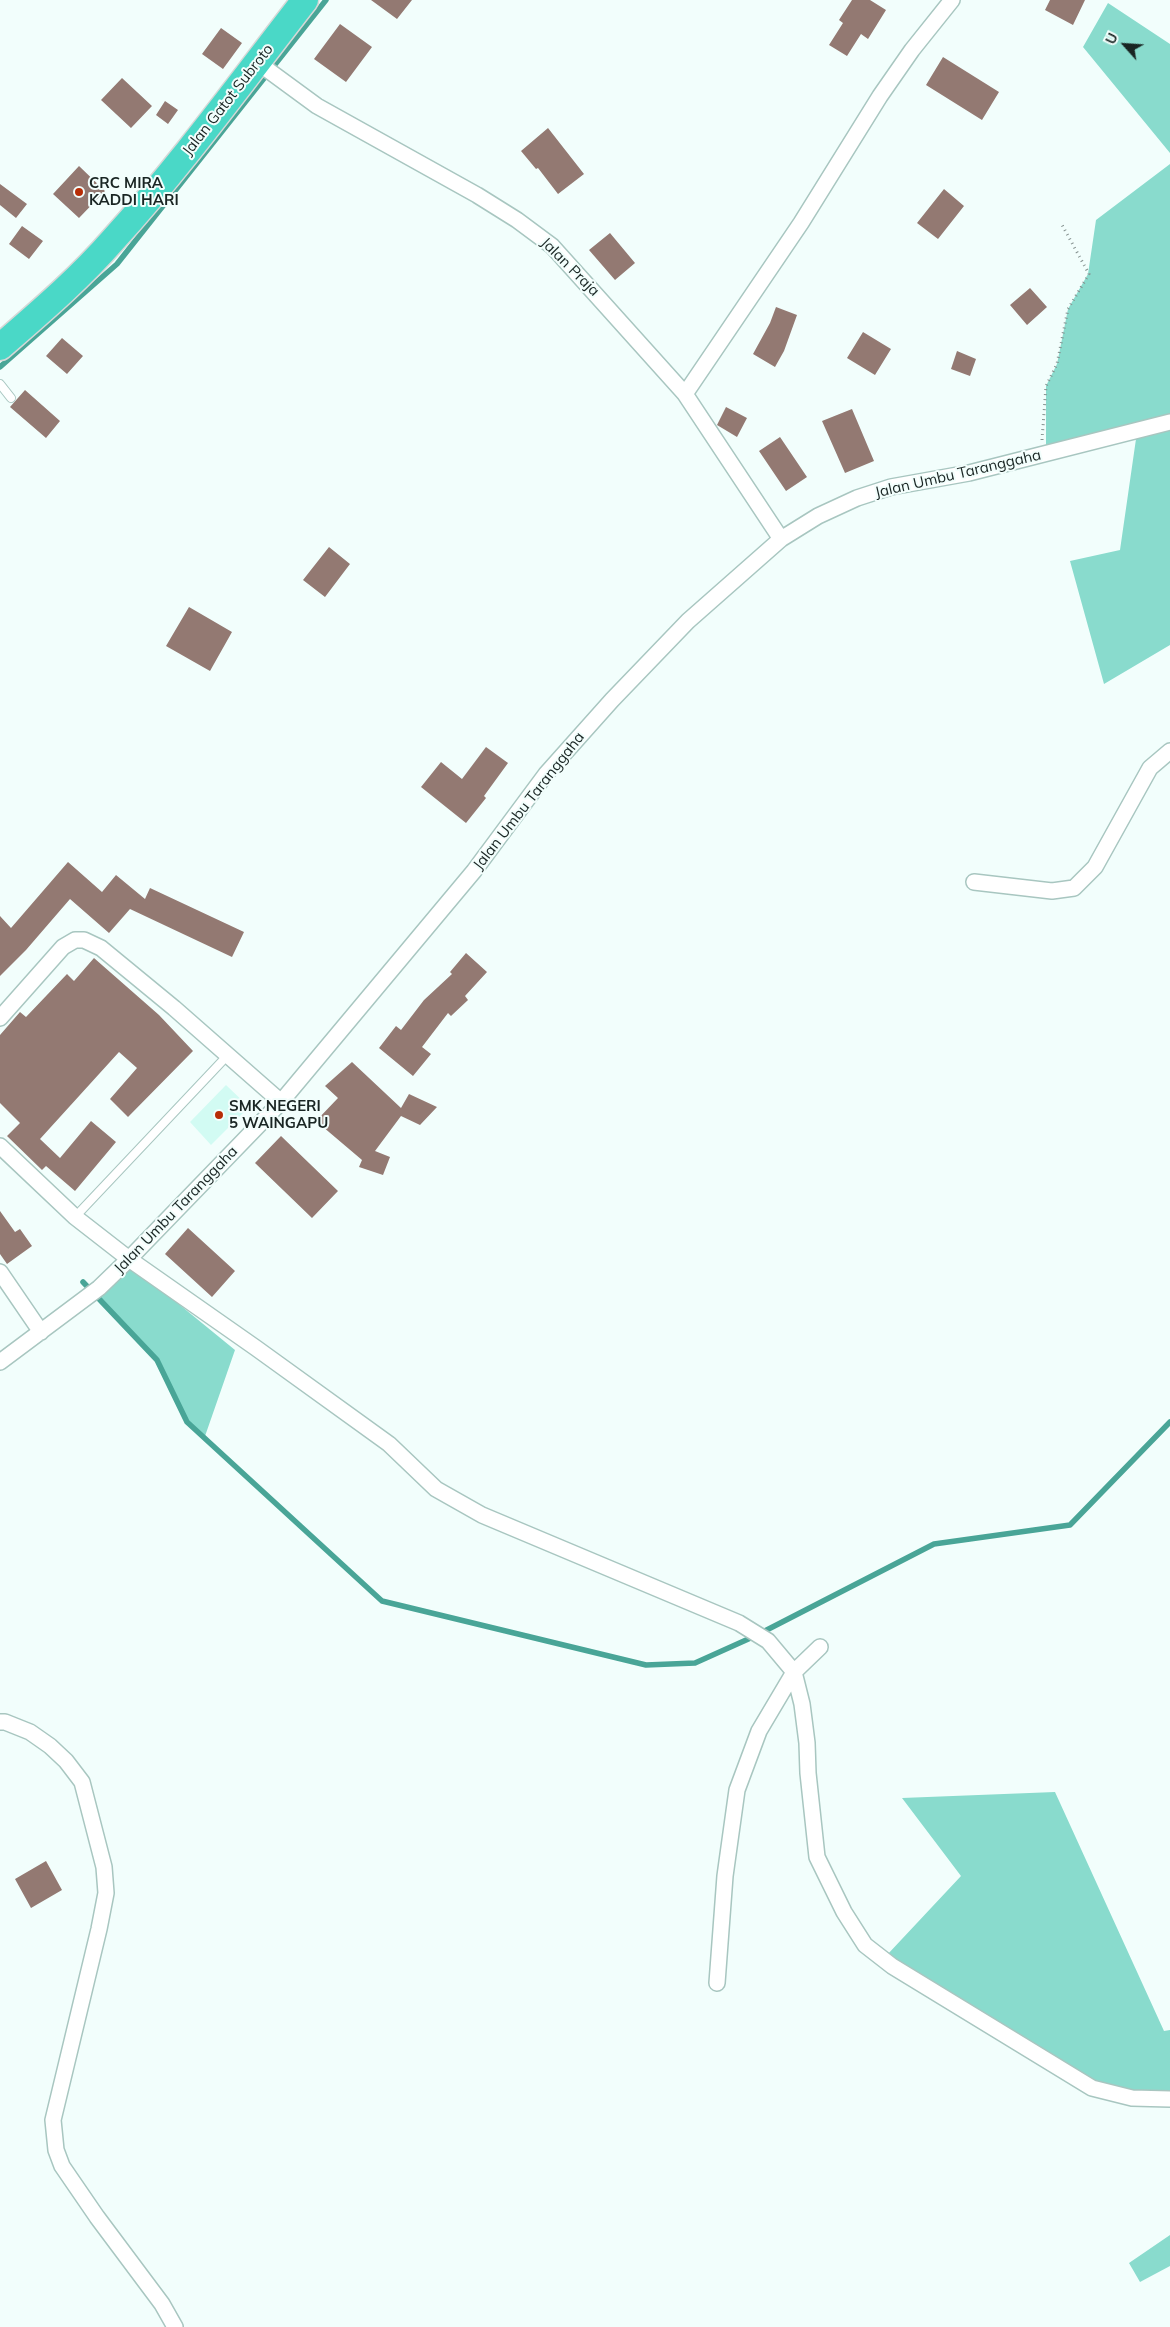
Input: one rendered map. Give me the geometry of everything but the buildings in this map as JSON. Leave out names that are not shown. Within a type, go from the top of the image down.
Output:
[{"type":"highway","name":"Jalan Gatot Subroto","points":[[0,347],[81,274],[113,241],[262,66],[306,0]]},
{"type":"street","points":[[685,394],[801,223],[880,96],[912,50],[952,0]]},
{"type":"street","name":"Jalan Praja","points":[[262,66],[333,115],[477,195],[517,220],[552,246],[685,394],[781,539]]},
{"type":"street","name":"Jalan Umbu Taranggaha","points":[[0,1362],[94,1292],[129,1259],[281,1102],[468,878],[546,774],[612,700],[688,620],[781,539],[818,516],[857,498],[891,487],[969,473],[1170,422]]},
{"type":"street","points":[[974,882],[1052,891],[1074,888],[1095,867],[1150,768],[1170,751]]},
{"type":"street","points":[[0,1018],[63,947],[75,940],[84,940],[101,948],[116,960],[281,1102]]},
{"type":"street","points":[[0,1146],[75,1217],[129,1259],[388,1444],[436,1489],[454,1501],[509,1526],[739,1622],[768,1641],[794,1672],[802,1704],[817,1857],[844,1912],[865,1946],[892,1966],[1092,2088],[1132,2098],[1170,2100]]},
{"type":"street","points":[[0,1272],[41,1332]]},
{"type":"street","points":[[717,1983],[725,1876],[737,1790],[759,1731],[794,1672],[820,1647]]},
{"type":"street","points":[[0,1722],[14,1725],[30,1732],[50,1746],[82,1782],[104,1867],[106,1893],[100,1929],[53,2120],[56,2150],[62,2166],[97,2217],[162,2304],[175,2327]]},
{"type":"lane","points":[[0,384],[12,398]]},
{"type":"lane","points":[[75,1217],[227,1056]]},
{"type":"path","points":[[1041,456],[1046,386],[1057,364],[1068,309],[1088,274],[1061,223]]},
{"type":"shaded area","name":"SMK NEGERI 5 WAINGAPU","points":[[226,1085],[249,1107],[211,1145],[190,1122]]},
{"type":"green space","points":[[1108,3],[1170,44],[1170,153],[1083,47]]},
{"type":"green space","points":[[1170,164],[1170,645],[1104,684],[1070,561],[1120,550],[1137,432],[1046,455],[1046,386],[1057,364],[1068,309],[1088,274],[1096,220]]},
{"type":"green space","points":[[126,1261],[235,1350],[204,1439],[187,1422],[157,1360],[94,1293]]},
{"type":"green space","points":[[1055,1792],[1164,2031],[1170,2030],[1170,2093],[1135,2094],[1100,2085],[887,1955],[961,1876],[902,1798]]},
{"type":"green space","points":[[1170,2235],[1170,2266],[1140,2282],[1129,2263]]},
{"type":"waterway","points":[[0,367],[117,264],[326,0]]},
{"type":"waterway","points":[[83,1282],[157,1360],[187,1422],[382,1601],[646,1665],[695,1663],[755,1636],[934,1544],[1070,1525],[1170,1422]]},
{"type":"place","name":"CRC MIRA KADDI HARI","points":[[79,192]]},
{"type":"place","name":"SMK NEGERI 5 WAINGAPU","points":[[219,1115]]}]
